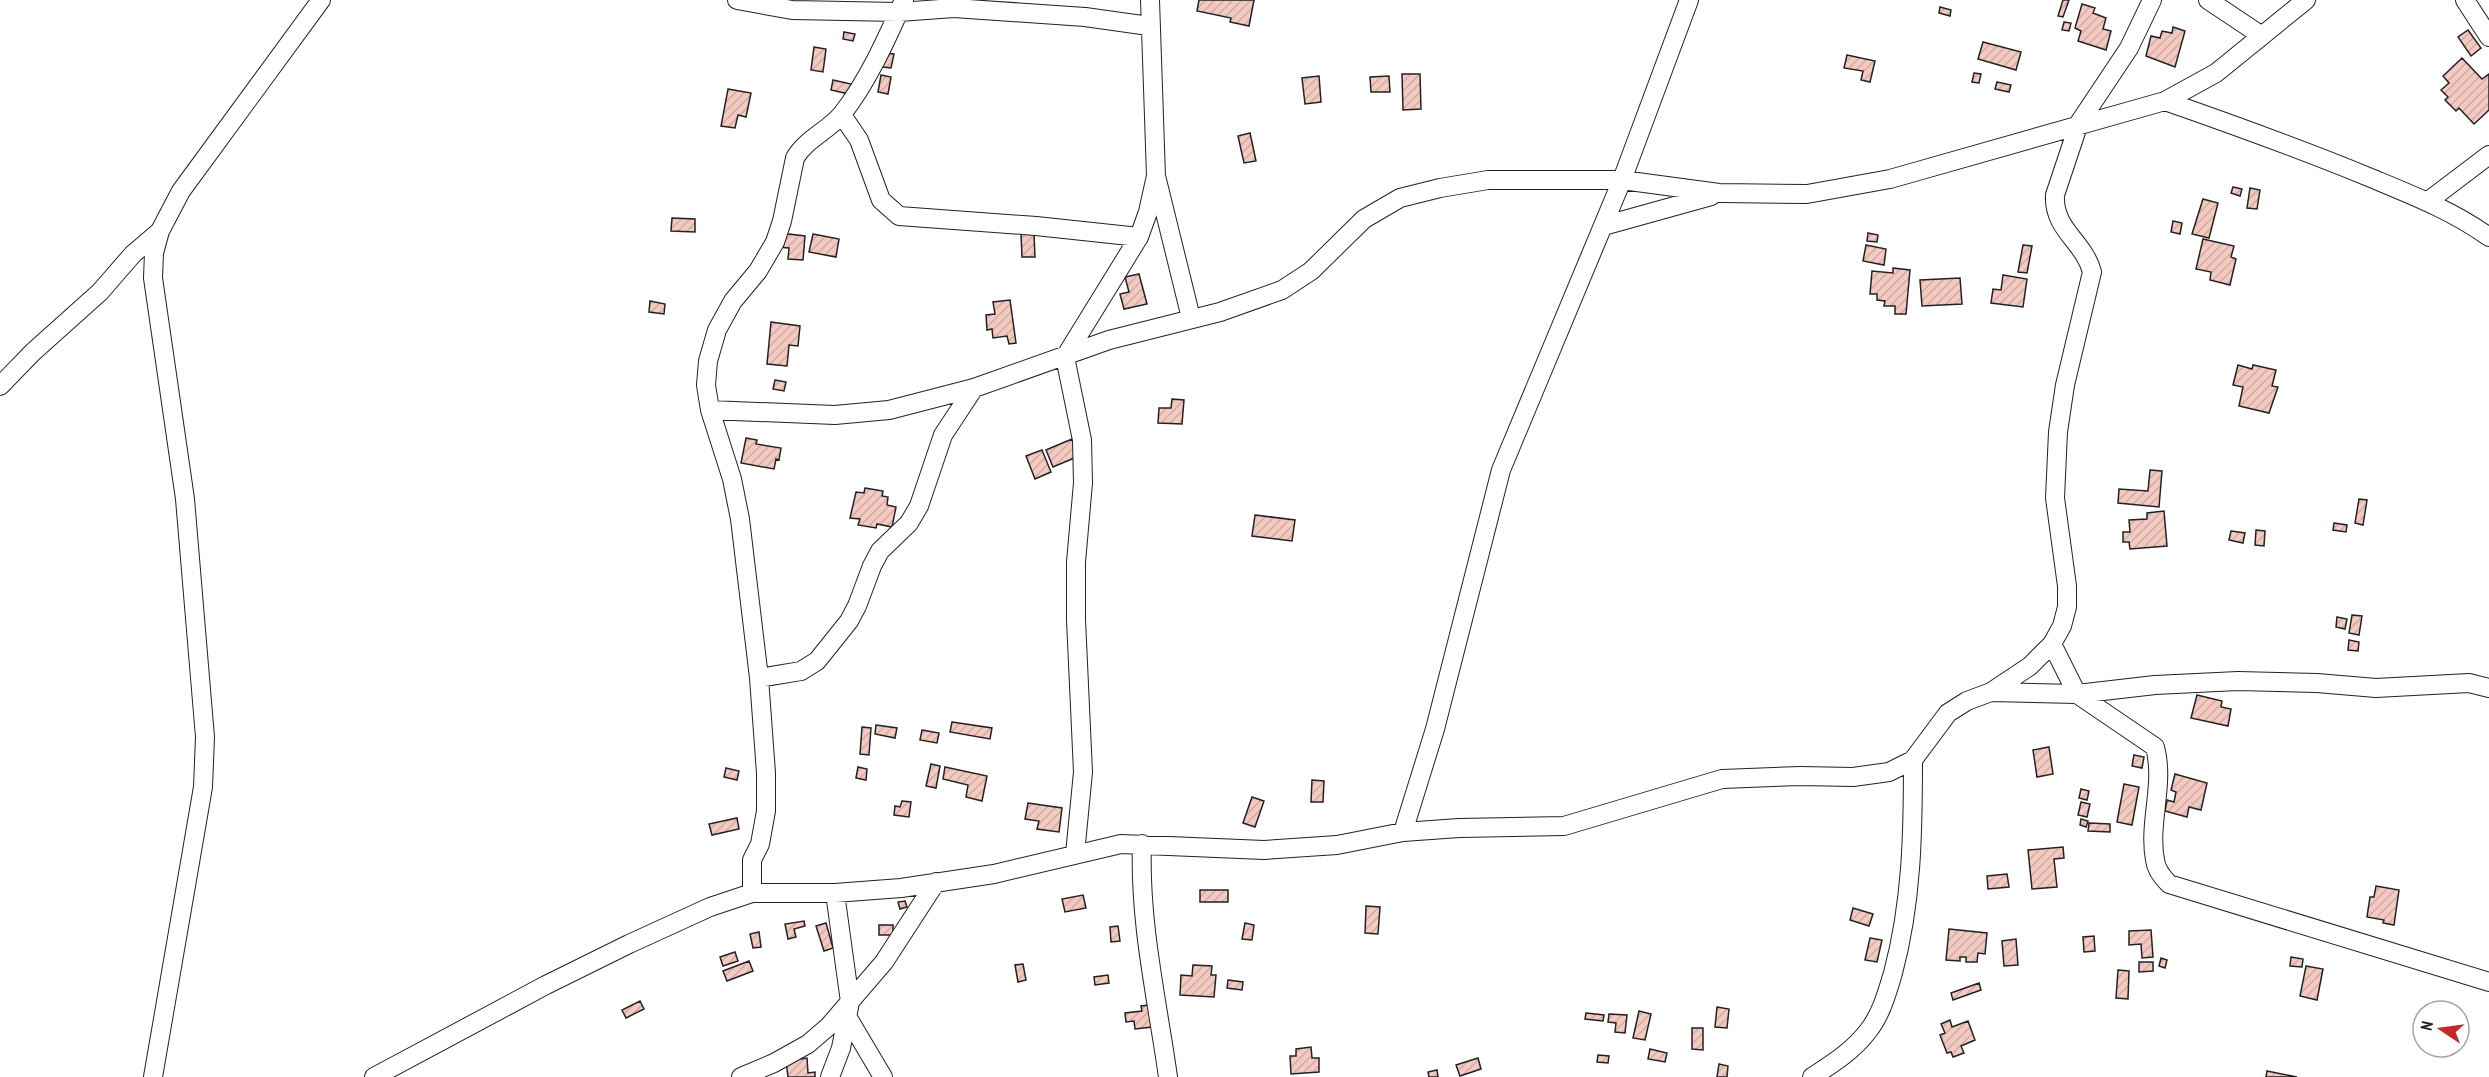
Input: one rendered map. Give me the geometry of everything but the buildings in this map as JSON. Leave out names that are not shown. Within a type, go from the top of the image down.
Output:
[{"type":"street","points":[[153,1077],[203,787],[205,737],[185,499],[153,278],[154,253],[160,231],[182,191],[321,0]]},
{"type":"street","points":[[737,0],[792,10],[901,6],[954,8],[1063,15],[1149,26]]},
{"type":"street","points":[[1150,0],[1149,26],[1155,104],[1156,176],[1191,318]]},
{"type":"street","points":[[1404,832],[1436,729],[1501,470],[1622,180],[1689,0]]},
{"type":"street","points":[[374,1077],[546,985],[629,944],[710,907],[752,893],[835,893],[901,888],[994,874],[1121,844],[1142,843],[1264,850],[1337,845],[1404,832],[1459,828],[1564,826],[1722,779],[1800,776],[1853,777],[1890,772],[1913,760],[1948,713],[1967,701],[1991,693],[2030,666],[2052,644],[2062,626],[2067,607],[2067,586],[2055,498],[2058,432],[2066,385],[2092,272],[2083,250],[2060,225],[2054,207],[2055,195],[2079,123],[2129,48],[2151,0]]},
{"type":"street","points":[[2208,0],[2262,36]]},
{"type":"street","points":[[710,410],[835,414],[889,410],[974,388],[1109,340],[1220,312],[1282,290],[1311,271],[1364,219],[1400,198],[1488,180],[1622,180],[1719,193],[1807,194],[1890,178],[2079,123],[2165,101],[2216,72],[2306,0]]},
{"type":"street","points":[[2465,0],[2489,37]]},
{"type":"street","points":[[752,893],[752,861],[760,844],[766,811],[766,772],[759,678],[740,519],[732,479],[710,410],[706,385],[708,361],[717,330],[733,301],[768,257],[782,221],[795,158],[800,149],[842,115],[863,82],[901,6]]},
{"type":"street","points":[[2165,101],[2263,135],[2427,202],[2470,223],[2489,237]]},
{"type":"street","points":[[842,115],[859,140],[881,200],[899,216],[1036,226],[1138,237]]},
{"type":"street","points":[[2427,202],[2489,155]]},
{"type":"street","points":[[1075,854],[1083,772],[1076,620],[1076,562],[1083,461],[1077,409],[1065,357],[1138,237],[1148,212],[1156,176]]},
{"type":"street","points":[[1603,226],[1719,193]]},
{"type":"street","points":[[0,386],[33,352],[100,292],[133,254],[160,231]]},
{"type":"street","points":[[759,678],[801,671],[817,662],[849,621],[880,551],[909,523],[919,506],[943,435],[974,388]]},
{"type":"street","points":[[2052,644],[2077,694],[2155,747],[2159,771],[2155,861],[2161,875],[2169,884],[2489,982]]},
{"type":"street","points":[[1991,693],[2077,694],[2155,685],[2238,681],[2317,683],[2376,688],[2469,683],[2489,688]]},
{"type":"street","points":[[1812,1077],[1845,1055],[1869,1031],[1885,1000],[1900,946],[1911,878],[1914,832],[1913,760]]},
{"type":"street","points":[[1142,843],[1143,918],[1168,1077]]},
{"type":"street","points":[[741,1077],[774,1063],[808,1044],[849,1010],[884,962],[936,882]]},
{"type":"street","points":[[835,893],[849,1010],[884,1077]]},
{"type":"street","points":[[830,1077],[849,1010]]}]
